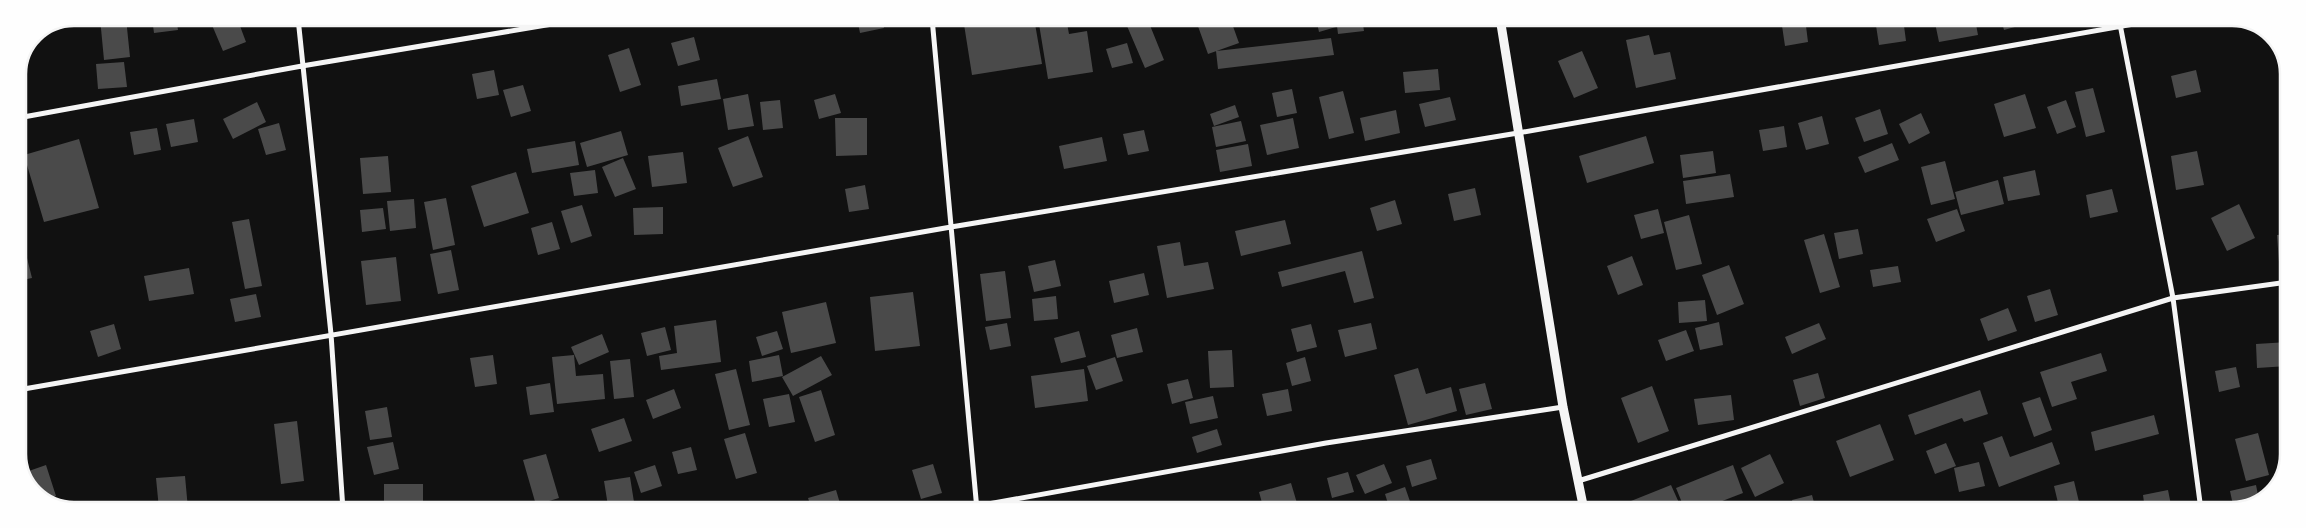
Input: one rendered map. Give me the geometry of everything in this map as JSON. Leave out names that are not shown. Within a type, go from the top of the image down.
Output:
[{"type":"street","points":[[299,26],[331,334],[342,502]]},
{"type":"street","points":[[26,117],[302,66],[540,26]]},
{"type":"street","points":[[933,26],[976,502]]},
{"type":"street","points":[[1501,26],[1563,407],[1582,502]]},
{"type":"street","points":[[26,389],[951,227],[1518,133],[2097,26]]},
{"type":"street","points":[[2120,26],[2173,298],[2199,502]]},
{"type":"street","points":[[1578,481],[2173,298],[2280,283]]},
{"type":"street","points":[[1009,502],[1326,443],[1563,407]]},
{"type":"building","points":[[101,26],[127,26],[130,57],[104,60]]},
{"type":"building","points":[[153,26],[177,26],[178,30],[154,33]]},
{"type":"building","points":[[212,26],[240,26],[246,42],[223,51]]},
{"type":"building","points":[[859,26],[884,26],[884,28],[860,33]]},
{"type":"building","points":[[964,26],[1035,26],[1042,64],[972,75]]},
{"type":"building","points":[[1039,26],[1068,26],[1069,34],[1087,31],[1093,72],[1048,79]]},
{"type":"building","points":[[1127,26],[1150,26],[1164,60],[1145,68]]},
{"type":"building","points":[[1198,26],[1233,26],[1239,43],[1208,54]]},
{"type":"building","points":[[1318,26],[1336,26],[1336,27],[1319,32]]},
{"type":"building","points":[[1337,26],[1363,26],[1364,31],[1338,34]]},
{"type":"building","points":[[1782,26],[1806,26],[1808,42],[1785,46]]},
{"type":"building","points":[[1876,26],[1904,26],[1906,41],[1879,45]]},
{"type":"building","points":[[1936,26],[1976,26],[1978,35],[1939,42]]},
{"type":"building","points":[[2003,26],[2018,26],[2004,30]]},
{"type":"building","points":[[1649,35],[1654,55],[1670,52],[1676,79],[1636,88],[1626,40]]},
{"type":"building","points":[[694,37],[700,60],[678,66],[671,43]]},
{"type":"building","points":[[1331,38],[1334,55],[1218,69],[1216,51]]},
{"type":"building","points":[[1127,43],[1133,63],[1112,68],[1106,49]]},
{"type":"building","points":[[629,48],[641,85],[620,92],[608,55]]},
{"type":"building","points":[[1582,51],[1598,88],[1574,98],[1558,61]]},
{"type":"building","points":[[124,62],[127,87],[98,89],[96,64]]},
{"type":"building","points":[[1438,69],[1440,90],[1405,93],[1403,72]]},
{"type":"building","points":[[494,70],[499,95],[477,99],[472,74]]},
{"type":"building","points":[[2196,70],[2201,92],[2176,98],[2171,76]]},
{"type":"building","points":[[717,79],[721,99],[681,106],[678,86]]},
{"type":"building","points":[[523,85],[531,111],[511,117],[503,90]]},
{"type":"building","points":[[2093,88],[2105,132],[2086,137],[2075,92]]},
{"type":"building","points":[[1292,89],[1297,113],[1277,117],[1272,93]]},
{"type":"building","points":[[1343,91],[1354,133],[1329,139],[1319,97]]},
{"type":"building","points":[[748,94],[754,126],[728,130],[723,99]]},
{"type":"building","points":[[835,94],[841,113],[819,119],[814,100]]},
{"type":"building","points":[[2025,94],[2036,128],[2004,137],[1994,104]]},
{"type":"building","points":[[1450,97],[1456,120],[1425,127],[1419,104]]},
{"type":"building","points":[[780,100],[783,128],[763,130],[760,102]]},
{"type":"building","points":[[2066,100],[2076,127],[2057,134],[2047,107]]},
{"type":"building","points":[[257,102],[266,122],[233,139],[223,119]]},
{"type":"building","points":[[1235,105],[1239,117],[1214,126],[1210,114]]},
{"type":"building","points":[[1880,109],[1888,134],[1864,142],[1855,118]]},
{"type":"building","points":[[1396,110],[1400,133],[1365,141],[1360,118]]},
{"type":"building","points":[[1921,113],[1930,133],[1909,144],[1899,124]]},
{"type":"building","points":[[1822,116],[1829,144],[1806,150],[1798,123]]},
{"type":"building","points":[[835,118],[867,118],[867,155],[836,156]]},
{"type":"building","points":[[1293,118],[1299,148],[1267,155],[1260,125]]},
{"type":"building","points":[[194,119],[198,142],[171,147],[166,124]]},
{"type":"building","points":[[1241,121],[1246,141],[1216,147],[1212,127]]},
{"type":"building","points":[[279,123],[286,150],[266,155],[258,129]]},
{"type":"building","points":[[1784,126],[1787,147],[1763,151],[1759,130]]},
{"type":"building","points":[[157,128],[161,150],[134,155],[130,132]]},
{"type":"building","points":[[1144,130],[1149,151],[1128,155],[1123,134]]},
{"type":"building","points":[[621,131],[628,155],[587,167],[580,143]]},
{"type":"building","points":[[748,136],[763,177],[733,187],[718,148]]},
{"type":"building","points":[[1646,136],[1654,163],[1587,183],[1579,156]]},
{"type":"building","points":[[1102,137],[1107,161],[1064,169],[1059,146]]},
{"type":"building","points":[[79,139],[99,208],[44,222],[26,162],[26,154]]},
{"type":"building","points":[[575,141],[579,165],[532,173],[527,149]]},
{"type":"building","points":[[1892,143],[1899,160],[1865,173],[1858,157]]},
{"type":"building","points":[[1248,144],[1252,166],[1220,172],[1216,150]]},
{"type":"building","points":[[1713,151],[1716,173],[1683,178],[1680,155]]},
{"type":"building","points":[[2197,151],[2204,185],[2176,190],[2171,156]]},
{"type":"building","points":[[683,152],[687,183],[652,187],[648,156]]},
{"type":"building","points":[[388,156],[391,192],[363,194],[360,158]]},
{"type":"building","points":[[623,158],[636,189],[615,197],[602,167]]},
{"type":"building","points":[[1945,161],[1955,199],[1931,205],[1921,167]]},
{"type":"building","points":[[595,170],[598,193],[574,196],[570,173]]},
{"type":"building","points":[[2035,170],[2040,195],[2008,201],[2003,177]]},
{"type":"building","points":[[516,172],[529,213],[484,227],[471,186]]},
{"type":"building","points":[[1730,174],[1734,197],[1686,204],[1683,181]]},
{"type":"building","points":[[1998,180],[2004,204],[1961,215],[1955,192]]},
{"type":"building","points":[[865,185],[869,209],[849,212],[845,189]]},
{"type":"building","points":[[1475,188],[1481,215],[1454,221],[1448,194]]},
{"type":"building","points":[[2112,189],[2118,212],[2090,218],[2086,195]]},
{"type":"building","points":[[446,198],[455,245],[433,250],[424,202]]},
{"type":"building","points":[[414,199],[416,228],[390,231],[387,201]]},
{"type":"building","points":[[1395,200],[1402,224],[1377,231],[1370,208]]},
{"type":"building","points":[[2239,204],[2255,238],[2227,251],[2211,218]]},
{"type":"building","points":[[582,205],[592,236],[571,243],[561,211]]},
{"type":"building","points":[[663,207],[663,234],[634,235],[633,208]]},
{"type":"building","points":[[383,208],[386,229],[362,232],[360,210]]},
{"type":"building","points":[[1658,209],[1664,233],[1641,239],[1634,215]]},
{"type":"building","points":[[1957,209],[1965,231],[1936,242],[1927,219]]},
{"type":"building","points":[[1689,215],[1702,264],[1676,270],[1664,222]]},
{"type":"building","points":[[249,219],[262,286],[245,289],[232,222]]},
{"type":"building","points":[[1285,220],[1291,244],[1241,256],[1235,231]]},
{"type":"building","points":[[552,222],[560,249],[538,255],[531,228]]},
{"type":"building","points":[[1858,229],[1863,254],[1839,259],[1834,233]]},
{"type":"building","points":[[1824,234],[1840,287],[1820,293],[1804,240]]},
{"type":"building","points":[[2277,235],[2280,235],[2279,262]]},
{"type":"building","points":[[1180,242],[1184,266],[1208,262],[1214,289],[1167,298],[1157,246]]},
{"type":"building","points":[[451,250],[459,290],[438,294],[430,254]]},
{"type":"building","points":[[1362,251],[1374,298],[1354,303],[1345,271],[1282,287],[1278,272]]},
{"type":"building","points":[[1632,256],[1643,285],[1618,295],[1607,266]]},
{"type":"building","points":[[396,257],[401,301],[366,305],[361,261]]},
{"type":"building","points":[[26,258],[32,278],[26,279]]},
{"type":"building","points":[[1055,260],[1061,286],[1034,292],[1028,266]]},
{"type":"building","points":[[1729,265],[1744,304],[1717,315],[1702,275]]},
{"type":"building","points":[[1898,266],[1901,282],[1873,287],[1870,270]]},
{"type":"building","points":[[189,268],[194,294],[149,301],[144,276]]},
{"type":"building","points":[[1005,271],[1011,318],[986,321],[980,274]]},
{"type":"building","points":[[1144,273],[1149,295],[1114,303],[1109,281]]},
{"type":"building","points":[[2050,289],[2058,315],[2035,322],[2027,296]]},
{"type":"building","points":[[913,292],[920,346],[875,351],[870,297]]},
{"type":"building","points":[[256,294],[261,317],[235,322],[230,299]]},
{"type":"building","points":[[1056,296],[1058,319],[1034,321],[1032,299]]},
{"type":"building","points":[[1705,300],[1707,321],[1679,323],[1678,302]]},
{"type":"building","points":[[826,302],[836,343],[791,353],[782,312]]},
{"type":"building","points":[[2008,308],[2017,331],[1988,341],[1980,319]]},
{"type":"building","points":[[716,320],[721,362],[661,370],[659,356],[677,353],[674,326]]},
{"type":"building","points":[[1719,322],[1723,345],[1700,350],[1695,328]]},
{"type":"building","points":[[1007,323],[1011,346],[990,350],[985,327]]},
{"type":"building","points":[[1371,323],[1377,349],[1345,357],[1338,330]]},
{"type":"building","points":[[1819,323],[1826,339],[1792,354],[1785,337]]},
{"type":"building","points":[[114,324],[121,349],[98,357],[90,331]]},
{"type":"building","points":[[1311,324],[1317,347],[1297,352],[1291,329]]},
{"type":"building","points":[[665,327],[671,350],[647,356],[641,333]]},
{"type":"building","points":[[1137,328],[1143,352],[1117,358],[1111,335]]},
{"type":"building","points":[[1686,330],[1694,351],[1666,361],[1658,340]]},
{"type":"building","points":[[777,331],[783,349],[762,356],[756,337]]},
{"type":"building","points":[[1079,331],[1086,357],[1061,363],[1054,338]]},
{"type":"building","points":[[602,334],[609,352],[579,365],[571,347]]},
{"type":"building","points":[[2280,342],[2280,367],[2257,368],[2256,344]]},
{"type":"building","points":[[1232,350],[1234,387],[1210,388],[1208,351]]},
{"type":"building","points":[[2101,353],[2107,371],[2071,382],[2077,399],[2052,407],[2040,372]]},
{"type":"building","points":[[493,355],[497,384],[475,387],[470,358]]},
{"type":"building","points":[[574,355],[576,376],[603,374],[605,399],[557,404],[552,357]]},
{"type":"building","points":[[779,355],[783,376],[752,382],[749,361]]},
{"type":"building","points":[[821,356],[832,375],[793,396],[782,377]]},
{"type":"building","points":[[1115,357],[1123,381],[1096,390],[1087,366]]},
{"type":"building","points":[[1305,357],[1311,381],[1292,386],[1286,363]]},
{"type":"building","points":[[630,359],[634,397],[614,399],[610,361]]},
{"type":"building","points":[[2236,367],[2240,387],[2219,392],[2215,371]]},
{"type":"building","points":[[1418,368],[1426,394],[1451,387],[1457,411],[1408,425],[1394,375]]},
{"type":"building","points":[[736,369],[750,425],[729,430],[715,374]]},
{"type":"building","points":[[1084,369],[1088,401],[1035,408],[1031,376]]},
{"type":"building","points":[[1818,373],[1825,398],[1800,406],[1793,380]]},
{"type":"building","points":[[1188,379],[1193,398],[1172,404],[1167,384]]},
{"type":"building","points":[[550,383],[554,412],[530,415],[526,387]]},
{"type":"building","points":[[1485,383],[1492,409],[1466,415],[1459,389]]},
{"type":"building","points":[[1652,386],[1669,431],[1638,443],[1621,398]]},
{"type":"building","points":[[674,389],[681,408],[653,419],[646,400]]},
{"type":"building","points":[[1288,389],[1292,411],[1267,416],[1262,394]]},
{"type":"building","points":[[821,390],[835,435],[815,442],[799,397]]},
{"type":"building","points":[[1980,390],[1988,414],[1964,422],[1962,418],[1915,435],[1908,415]]},
{"type":"building","points":[[789,394],[795,422],[769,427],[763,399]]},
{"type":"building","points":[[1731,395],[1734,420],[1698,425],[1694,399]]},
{"type":"building","points":[[1213,396],[1218,418],[1190,424],[1185,402]]},
{"type":"building","points":[[2040,397],[2052,430],[2034,437],[2022,403]]},
{"type":"building","points":[[387,407],[392,437],[370,440],[365,411]]},
{"type":"building","points":[[2154,415],[2159,434],[2095,451],[2091,432]]},
{"type":"building","points":[[624,418],[632,441],[599,452],[591,429]]},
{"type":"building","points":[[297,421],[304,481],[281,484],[274,424]]},
{"type":"building","points":[[1880,424],[1894,460],[1850,477],[1836,441]]},
{"type":"building","points":[[1217,429],[1222,445],[1197,453],[1192,437]]},
{"type":"building","points":[[745,433],[757,473],[736,479],[724,439]]},
{"type":"building","points":[[2258,433],[2269,475],[2246,481],[2235,439]]},
{"type":"building","points":[[2002,436],[2010,457],[2052,442],[2060,464],[1999,487],[1983,443]]},
{"type":"building","points":[[393,442],[399,469],[374,475],[367,447]]},
{"type":"building","points":[[1946,443],[1956,466],[1935,474],[1926,451]]},
{"type":"building","points":[[691,447],[697,470],[678,474],[672,452]]},
{"type":"building","points":[[546,454],[559,498],[546,502],[535,502],[523,460]]},
{"type":"building","points":[[1770,454],[1784,483],[1755,497],[1741,468]]},
{"type":"building","points":[[1431,459],[1437,479],[1412,487],[1406,466]]},
{"type":"building","points":[[1979,462],[1985,486],[1959,492],[1954,468]]},
{"type":"building","points":[[933,464],[942,493],[921,499],[912,470]]},
{"type":"building","points":[[1384,464],[1392,483],[1365,494],[1356,475]]},
{"type":"building","points":[[46,465],[56,496],[53,497],[42,490],[34,481],[30,471]]},
{"type":"building","points":[[655,465],[662,486],[641,493],[634,472]]},
{"type":"building","points":[[1733,465],[1743,493],[1720,502],[1682,502],[1676,488]]},
{"type":"building","points":[[1348,472],[1354,492],[1332,498],[1327,478]]},
{"type":"building","points":[[185,476],[187,502],[158,502],[156,478]]},
{"type":"building","points":[[630,477],[634,502],[607,502],[604,481]]},
{"type":"building","points":[[2074,481],[2079,502],[2058,502],[2054,486]]},
{"type":"building","points":[[1291,483],[1297,502],[1262,502],[1259,492]]},
{"type":"building","points":[[384,484],[423,484],[423,501],[384,501]]},
{"type":"building","points":[[1671,485],[1679,502],[1628,502]]},
{"type":"building","points":[[2256,485],[2258,494],[2241,501],[2232,502],[2230,491]]},
{"type":"building","points":[[1405,487],[1410,502],[1388,502],[1385,494]]},
{"type":"building","points":[[836,490],[840,502],[809,502],[808,498]]},
{"type":"building","points":[[2168,490],[2170,502],[2144,502],[2143,495]]},
{"type":"building","points":[[1812,495],[1814,502],[1793,502],[1792,500]]}]
